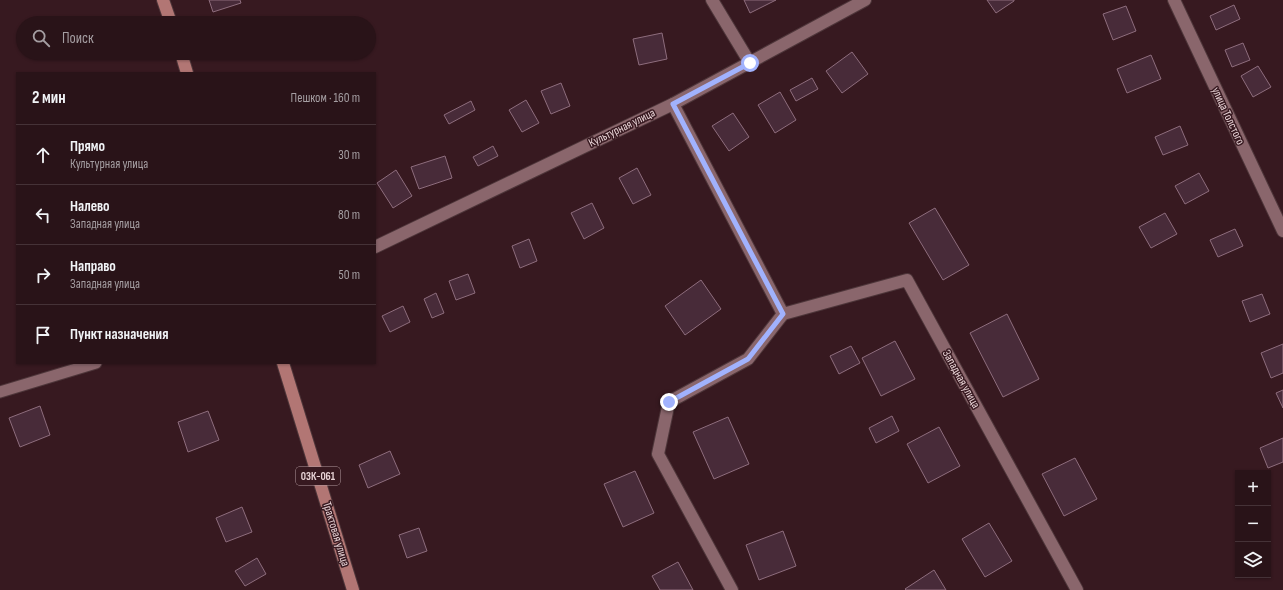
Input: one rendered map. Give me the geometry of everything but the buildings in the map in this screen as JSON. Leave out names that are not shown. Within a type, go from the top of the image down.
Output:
[{"type":"main road","points":[[163,0],[169,16]]},
{"type":"main road","points":[[183,60],[188,72]]},
{"type":"main road","name":"Трактовая улица","points":[[283,364],[353,590]]},
{"type":"street","points":[[712,0],[750,63]]},
{"type":"street","name":"Культурная улица","points":[[376,247],[673,104],[865,0]]},
{"type":"street","name":"улица Толстого","points":[[1174,0],[1283,231]]},
{"type":"street","points":[[673,104],[783,314],[748,359],[669,402],[658,454],[732,590]]},
{"type":"street","name":"Западная улица","points":[[783,314],[907,280],[1077,590]]},
{"type":"lane","points":[[0,392],[93,364]]},
{"type":"route","points":[[669,402],[748,359],[783,314],[673,104],[750,63]]}]
